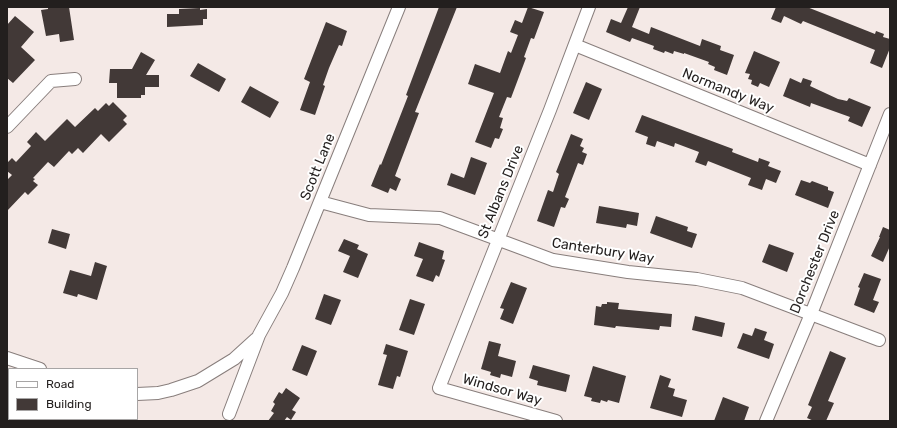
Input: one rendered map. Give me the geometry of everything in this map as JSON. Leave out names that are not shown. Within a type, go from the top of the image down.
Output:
[{"type":"street","name":"Scott Lane","points":[[229,414],[259,335],[282,293],[399,7]]},
{"type":"street","name":"St Albans Drive","points":[[439,388],[589,7]]},
{"type":"street","name":"Normandy Way","points":[[575,45],[870,165]]},
{"type":"street","points":[[7,127],[51,81],[75,79]]},
{"type":"street","name":"Dorchester Drive","points":[[766,421],[811,314],[890,114]]},
{"type":"street","name":"Canterbury Way","points":[[320,202],[369,215],[440,218],[553,260],[628,272],[697,279],[742,288],[879,340]]},
{"type":"street","name":"Scott Lane","points":[[138,394],[158,393],[172,390],[198,381],[234,359],[259,335]]},
{"type":"street","points":[[7,358],[37,368]]},
{"type":"street","name":"Windsor Way","points":[[439,388],[556,421]]},
{"type":"building","points":[[48,7],[69,7],[74,40],[60,42],[59,34],[46,36],[41,10],[48,9]]},
{"type":"building","points":[[439,7],[457,7],[415,112],[419,113],[395,176],[401,179],[396,191],[390,188],[388,193],[371,186],[380,164],[381,165],[408,96],[406,95]]},
{"type":"building","points":[[528,7],[544,12],[534,39],[531,38],[524,57],[526,58],[511,98],[507,97],[499,117],[503,118],[500,128],[503,129],[499,139],[495,138],[491,148],[475,142],[494,93],[468,84],[475,64],[500,73],[508,51],[511,53],[518,35],[510,32],[515,20],[522,23]]},
{"type":"building","points":[[628,7],[640,7],[632,27],[649,34],[651,27],[700,46],[702,39],[721,46],[720,50],[734,55],[727,75],[714,70],[715,67],[708,64],[709,62],[684,53],[674,51],[673,54],[665,51],[664,53],[653,49],[654,46],[632,38],[630,42],[606,32],[611,19],[621,23]]},
{"type":"building","points":[[776,7],[807,7],[875,34],[876,31],[884,34],[883,37],[890,39],[890,48],[882,68],[870,63],[875,50],[803,21],[801,24],[784,16],[781,23],[771,19]]},
{"type":"building","points":[[200,8],[200,10],[207,9],[207,19],[203,19],[203,25],[167,27],[167,14],[179,14],[179,9]]},
{"type":"building","points":[[15,16],[34,32],[21,47],[35,60],[13,83],[7,78],[7,25]]},
{"type":"building","points":[[326,22],[347,31],[342,46],[339,45],[329,68],[323,85],[325,86],[315,115],[300,110],[310,82],[304,79]]},
{"type":"building","points":[[754,51],[780,62],[769,87],[760,83],[758,87],[751,84],[752,80],[748,79],[750,74],[745,73]]},
{"type":"building","points":[[141,52],[155,60],[146,75],[159,75],[159,87],[145,87],[145,95],[141,95],[141,98],[117,98],[117,83],[109,83],[110,69],[132,69]]},
{"type":"building","points":[[198,63],[226,79],[219,92],[190,76]]},
{"type":"building","points":[[790,78],[801,83],[803,78],[812,81],[810,86],[838,99],[847,101],[849,98],[871,107],[862,127],[848,121],[850,117],[811,103],[810,107],[783,96]]},
{"type":"building","points":[[586,82],[602,89],[589,120],[573,113]]},
{"type":"building","points":[[250,86],[279,102],[270,118],[241,102]]},
{"type":"building","points":[[113,102],[127,116],[123,120],[127,124],[109,142],[101,134],[83,153],[78,148],[72,154],[69,151],[54,167],[48,162],[33,178],[35,179],[33,181],[38,185],[28,195],[25,192],[7,211],[7,180],[12,175],[7,171],[7,163],[12,158],[16,162],[31,146],[27,142],[36,132],[45,141],[67,119],[75,127],[95,108],[98,111],[106,103],[109,106]]},
{"type":"building","points":[[642,115],[733,149],[732,152],[758,162],[759,158],[770,162],[768,166],[781,171],[776,183],[766,179],[762,190],[748,185],[751,178],[708,161],[706,166],[695,162],[699,152],[675,143],[674,147],[657,141],[655,147],[646,144],[648,137],[635,132]]},
{"type":"building","points":[[571,134],[583,139],[580,146],[584,148],[582,152],[587,154],[583,165],[578,163],[565,197],[569,199],[565,208],[561,207],[554,227],[537,221],[548,190],[553,192],[559,174],[556,172]]},
{"type":"building","points":[[471,157],[487,163],[475,195],[447,185],[451,173],[464,178]]},
{"type":"building","points":[[801,180],[810,183],[812,181],[828,187],[828,190],[834,192],[828,208],[795,195]]},
{"type":"building","points":[[599,206],[639,213],[637,226],[627,224],[626,228],[596,223]]},
{"type":"building","points":[[656,216],[688,227],[687,231],[697,234],[692,248],[650,233]]},
{"type":"building","points":[[883,227],[890,230],[890,246],[883,262],[871,256]]},
{"type":"building","points":[[52,229],[70,234],[66,249],[48,243]]},
{"type":"building","points":[[344,239],[359,245],[357,249],[368,254],[358,278],[343,272],[350,256],[338,251]]},
{"type":"building","points":[[419,242],[444,251],[442,259],[445,260],[439,277],[436,275],[433,282],[416,276],[423,259],[414,256]]},
{"type":"building","points":[[769,244],[794,253],[787,272],[762,262]]},
{"type":"building","points":[[95,262],[107,266],[97,300],[78,294],[77,297],[63,293],[70,270],[91,276]]},
{"type":"building","points":[[864,273],[881,279],[873,300],[879,302],[874,313],[854,305],[860,288],[858,287]]},
{"type":"building","points":[[511,282],[527,288],[513,324],[500,319],[504,309],[500,308]]},
{"type":"building","points":[[324,294],[341,300],[331,325],[315,319]]},
{"type":"building","points":[[410,299],[425,304],[414,335],[399,330]]},
{"type":"building","points":[[607,302],[619,303],[618,309],[672,314],[671,327],[660,326],[659,330],[616,326],[615,328],[594,325],[596,306],[601,307],[602,304],[607,304]]},
{"type":"building","points":[[695,316],[725,323],[722,337],[692,330]]},
{"type":"building","points":[[755,328],[767,332],[764,340],[774,344],[769,359],[737,348],[743,333],[752,336]]},
{"type":"building","points":[[489,341],[501,344],[498,356],[516,361],[512,377],[501,374],[500,378],[490,375],[491,372],[481,369]]},
{"type":"building","points":[[386,344],[408,351],[400,377],[397,376],[393,389],[378,385],[387,355],[383,354]]},
{"type":"building","points":[[302,345],[317,351],[307,376],[292,370]]},
{"type":"building","points":[[830,351],[846,358],[828,401],[834,403],[826,421],[814,421],[807,418],[812,407],[808,405]]},
{"type":"building","points":[[533,365],[570,375],[566,392],[537,385],[538,381],[529,378]]},
{"type":"building","points":[[593,366],[626,376],[619,403],[601,400],[600,403],[591,401],[592,398],[584,396]]},
{"type":"building","points":[[660,375],[671,379],[668,387],[675,389],[673,396],[687,400],[682,417],[650,408]]},
{"type":"building","points":[[286,388],[300,398],[292,410],[296,412],[291,420],[287,417],[284,421],[268,421],[274,413],[271,411],[275,404],[273,402],[279,392],[282,394]]},
{"type":"building","points":[[723,397],[749,407],[744,421],[714,421]]}]
